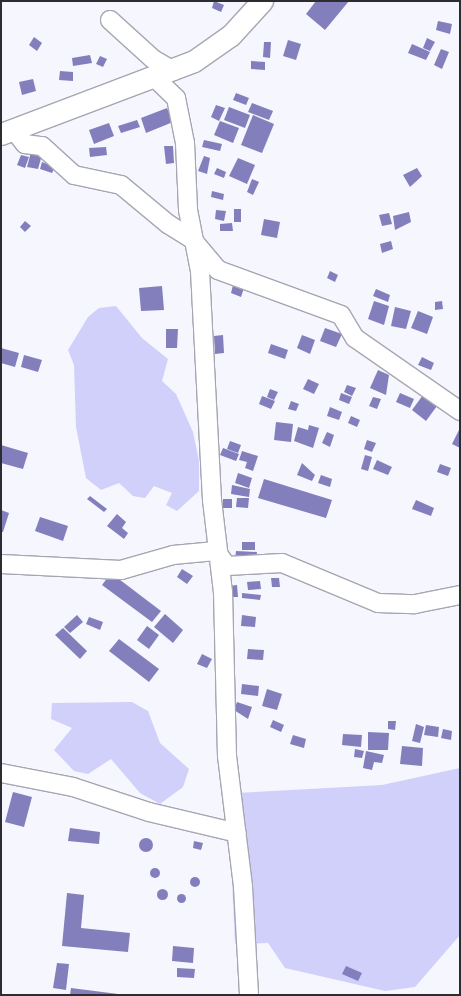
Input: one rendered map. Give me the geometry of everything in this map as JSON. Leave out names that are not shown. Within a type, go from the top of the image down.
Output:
[{"type":"street","points":[[8,132],[153,76],[174,71],[212,50],[262,1]]},
{"type":"street","points":[[110,20],[153,59],[174,71]]},
{"type":"street","points":[[153,76],[176,98],[185,143],[192,239],[200,271],[216,551],[223,592],[227,756],[237,833],[249,995]]},
{"type":"street","points":[[8,132],[25,144],[42,146],[74,175],[121,185],[168,224],[192,239],[218,270],[341,315],[355,338],[460,411]]},
{"type":"street","points":[[1,564],[120,570],[173,555],[216,551]]},
{"type":"street","points":[[216,551],[227,566],[282,564],[378,603],[415,604],[460,595]]},
{"type":"street","points":[[1,772],[73,787],[150,812],[237,833]]},
{"type":"shaded area","points":[[116,306],[142,338],[168,359],[162,381],[176,394],[193,432],[199,461],[199,491],[177,511],[166,505],[172,493],[154,486],[145,498],[133,496],[119,483],[101,490],[86,478],[76,427],[74,365],[68,350],[88,317],[99,308]]},
{"type":"shaded area","points":[[132,702],[148,711],[160,743],[189,769],[183,787],[160,804],[140,793],[111,759],[88,774],[74,771],[54,750],[72,728],[51,719],[52,703]]},
{"type":"shaded area","points":[[460,768],[460,935],[415,987],[385,991],[285,968],[268,943],[235,944],[230,836],[237,793],[382,785]]},
{"type":"building","points":[[214,1],[224,5],[221,12],[212,8]]},
{"type":"building","points":[[316,1],[349,1],[325,30],[306,14]]},
{"type":"building","points":[[438,21],[452,24],[450,34],[436,30]]},
{"type":"building","points":[[34,37],[42,43],[37,51],[29,45]]},
{"type":"building","points":[[427,38],[435,42],[430,51],[423,48]]},
{"type":"building","points":[[288,40],[301,44],[296,60],[283,56]]},
{"type":"building","points":[[264,42],[271,42],[270,58],[263,57]]},
{"type":"building","points":[[412,44],[430,52],[426,60],[408,53]]},
{"type":"building","points":[[441,49],[449,52],[442,69],[434,65]]},
{"type":"building","points":[[90,55],[92,63],[73,66],[72,58]]},
{"type":"building","points":[[100,56],[107,59],[103,67],[96,64]]},
{"type":"building","points":[[251,61],[265,62],[265,70],[251,69]]},
{"type":"building","points":[[60,71],[73,72],[73,81],[59,80]]},
{"type":"building","points":[[33,79],[36,91],[22,95],[19,82]]},
{"type":"building","points":[[236,93],[249,98],[246,105],[233,100]]},
{"type":"building","points":[[252,103],[273,111],[269,120],[248,112]]},
{"type":"building","points":[[216,105],[225,108],[219,121],[211,117]]},
{"type":"building","points":[[229,107],[250,115],[245,128],[224,120]]},
{"type":"building","points":[[167,108],[173,122],[146,133],[141,118]]},
{"type":"building","points":[[253,115],[274,124],[262,153],[241,145]]},
{"type":"building","points":[[137,120],[140,127],[121,133],[118,126]]},
{"type":"building","points":[[220,121],[239,128],[233,143],[214,135]]},
{"type":"building","points":[[109,123],[114,136],[94,144],[89,130]]},
{"type":"building","points":[[204,140],[222,144],[220,151],[202,147]]},
{"type":"building","points":[[164,146],[173,146],[174,163],[166,164]]},
{"type":"building","points":[[106,147],[107,155],[90,157],[89,148]]},
{"type":"building","points":[[31,152],[42,155],[38,169],[27,167]]},
{"type":"building","points":[[21,155],[29,157],[25,168],[17,165]]},
{"type":"building","points":[[204,156],[210,158],[207,174],[198,171]]},
{"type":"building","points":[[238,158],[255,165],[247,184],[229,176]]},
{"type":"building","points":[[42,162],[55,167],[52,173],[40,169]]},
{"type":"building","points":[[217,168],[226,172],[224,178],[214,174]]},
{"type":"building","points":[[417,168],[422,176],[410,187],[403,175]]},
{"type":"building","points":[[252,179],[259,182],[253,195],[247,192]]},
{"type":"building","points":[[212,191],[224,194],[223,200],[211,197]]},
{"type":"building","points":[[234,209],[241,209],[241,222],[234,222]]},
{"type":"building","points":[[216,210],[226,211],[224,221],[215,219]]},
{"type":"building","points":[[409,212],[411,222],[395,230],[393,216]]},
{"type":"building","points":[[389,213],[392,224],[382,226],[379,215]]},
{"type":"building","points":[[264,219],[280,222],[277,238],[261,235]]},
{"type":"building","points":[[25,221],[31,226],[25,232],[20,227]]},
{"type":"building","points":[[232,223],[233,231],[220,231],[220,224]]},
{"type":"building","points":[[391,241],[393,249],[382,253],[380,244]]},
{"type":"building","points":[[330,271],[338,275],[335,282],[327,278]]},
{"type":"building","points":[[233,285],[244,288],[241,297],[231,293]]},
{"type":"building","points":[[162,286],[164,310],[141,311],[139,288]]},
{"type":"building","points":[[376,289],[390,295],[388,302],[373,296]]},
{"type":"building","points":[[374,301],[389,306],[384,325],[368,319]]},
{"type":"building","points":[[442,301],[443,309],[435,310],[435,302]]},
{"type":"building","points":[[395,307],[411,311],[406,329],[391,326]]},
{"type":"building","points":[[418,311],[433,317],[427,334],[411,328]]},
{"type":"building","points":[[325,328],[342,334],[336,347],[320,341]]},
{"type":"building","points":[[166,329],[178,329],[177,348],[166,348]]},
{"type":"building","points":[[223,335],[224,353],[215,354],[214,336]]},
{"type":"building","points":[[302,335],[315,340],[310,354],[297,348]]},
{"type":"building","points":[[271,344],[288,350],[285,359],[268,353]]},
{"type":"building","points":[[1,348],[19,353],[15,367],[1,363]]},
{"type":"building","points":[[24,355],[42,360],[38,372],[21,367]]},
{"type":"building","points":[[422,357],[434,363],[431,370],[418,365]]},
{"type":"building","points":[[378,370],[389,375],[386,395],[370,388]]},
{"type":"building","points":[[308,379],[319,384],[314,394],[303,389]]},
{"type":"building","points":[[347,385],[356,388],[352,396],[344,392]]},
{"type":"building","points":[[270,389],[278,392],[274,400],[267,397]]},
{"type":"building","points":[[341,393],[352,397],[349,404],[339,400]]},
{"type":"building","points":[[400,393],[414,399],[410,408],[396,402]]},
{"type":"building","points":[[423,395],[437,406],[426,421],[412,410]]},
{"type":"building","points":[[262,396],[275,401],[271,409],[259,404]]},
{"type":"building","points":[[373,397],[381,399],[377,409],[369,406]]},
{"type":"building","points":[[291,401],[299,404],[296,411],[288,409]]},
{"type":"building","points":[[330,407],[342,412],[339,420],[327,416]]},
{"type":"building","points":[[351,416],[360,420],[357,427],[348,423]]},
{"type":"building","points":[[276,422],[293,424],[291,442],[274,440]]},
{"type":"building","points":[[309,425],[319,428],[313,448],[294,441],[298,427],[308,430]]},
{"type":"building","points":[[460,428],[460,448],[452,444]]},
{"type":"building","points":[[327,432],[334,435],[330,447],[322,443]]},
{"type":"building","points":[[367,440],[376,443],[372,452],[364,449]]},
{"type":"building","points":[[230,441],[241,445],[238,453],[227,449]]},
{"type":"building","points":[[1,445],[28,453],[23,469],[1,463]]},
{"type":"building","points":[[223,448],[239,454],[236,461],[220,455]]},
{"type":"building","points":[[242,451],[258,456],[253,471],[245,468],[247,462],[239,460]]},
{"type":"building","points":[[365,455],[372,457],[368,471],[361,469]]},
{"type":"building","points":[[377,460],[392,467],[388,475],[373,469]]},
{"type":"building","points":[[302,463],[315,475],[312,481],[297,475]]},
{"type":"building","points":[[440,464],[451,468],[448,476],[437,472]]},
{"type":"building","points":[[238,473],[252,478],[249,488],[235,483]]},
{"type":"building","points":[[321,475],[332,479],[330,487],[318,483]]},
{"type":"building","points":[[264,479],[332,500],[326,518],[258,498]]},
{"type":"building","points":[[232,485],[250,489],[249,497],[231,494]]},
{"type":"building","points":[[90,496],[107,509],[104,512],[87,499]]},
{"type":"building","points":[[237,498],[249,498],[248,508],[236,507]]},
{"type":"building","points":[[223,499],[232,499],[232,508],[223,508]]},
{"type":"building","points":[[416,500],[434,508],[431,516],[412,509]]},
{"type":"building","points":[[1,510],[9,513],[3,532],[1,532]]},
{"type":"building","points":[[117,514],[126,522],[122,528],[128,533],[124,539],[107,526]]},
{"type":"building","points":[[40,517],[68,526],[63,541],[35,531]]},
{"type":"building","points":[[242,542],[255,542],[255,550],[242,550]]},
{"type":"building","points":[[236,551],[257,552],[256,561],[235,559]]},
{"type":"building","points":[[182,569],[193,576],[187,584],[177,577]]},
{"type":"building","points":[[111,573],[161,611],[152,622],[102,585]]},
{"type":"building","points":[[271,578],[279,578],[280,587],[272,587]]},
{"type":"building","points":[[260,581],[261,589],[248,590],[247,582]]},
{"type":"building","points":[[237,585],[238,597],[230,597],[229,586]]},
{"type":"building","points":[[242,593],[261,595],[260,600],[242,598]]},
{"type":"building","points":[[165,614],[183,630],[173,643],[154,627]]},
{"type":"building","points":[[77,615],[83,622],[70,633],[64,627]]},
{"type":"building","points":[[242,615],[256,617],[255,627],[241,626]]},
{"type":"building","points":[[89,617],[103,622],[100,630],[86,624]]},
{"type":"building","points":[[147,626],[159,635],[149,649],[137,640]]},
{"type":"building","points":[[63,628],[87,651],[80,659],[55,635]]},
{"type":"building","points":[[119,639],[159,669],[149,682],[109,651]]},
{"type":"building","points":[[248,649],[264,650],[263,660],[247,659]]},
{"type":"building","points":[[202,654],[212,659],[207,668],[197,664]]},
{"type":"building","points":[[242,684],[259,686],[258,696],[241,694]]},
{"type":"building","points":[[267,689],[282,694],[277,710],[262,706]]},
{"type":"building","points":[[237,702],[252,707],[248,719],[234,710]]},
{"type":"building","points":[[273,720],[284,725],[281,732],[270,727]]},
{"type":"building","points":[[388,721],[396,721],[395,730],[388,729]]},
{"type":"building","points":[[416,724],[424,727],[420,743],[412,741]]},
{"type":"building","points":[[426,725],[439,727],[438,737],[424,735]]},
{"type":"building","points":[[443,729],[452,731],[451,740],[441,738]]},
{"type":"building","points":[[368,732],[389,733],[388,750],[368,750]]},
{"type":"building","points":[[343,734],[362,735],[361,747],[342,745]]},
{"type":"building","points":[[293,735],[306,739],[304,748],[290,744]]},
{"type":"building","points":[[402,746],[423,748],[422,766],[400,764]]},
{"type":"building","points":[[355,749],[364,751],[362,758],[354,757]]},
{"type":"building","points":[[366,751],[384,755],[382,763],[374,762],[372,770],[363,768]]},
{"type":"building","points":[[13,792],[32,797],[24,827],[5,822]]},
{"type":"building","points":[[70,828],[100,832],[99,844],[68,841]]},
{"type":"building","points":[[146,838],[151,840],[153,845],[151,850],[146,852],[141,850],[139,845],[141,840]]},
{"type":"building","points":[[194,841],[203,843],[201,850],[193,848]]},
{"type":"building","points":[[153,868],[157,868],[160,873],[159,877],[153,878],[150,875],[150,871]]},
{"type":"building","points":[[193,877],[197,877],[200,882],[197,887],[193,887],[190,884],[190,880]]},
{"type":"building","points":[[160,889],[164,889],[167,894],[166,898],[160,899],[157,896],[157,892]]},
{"type":"building","points":[[67,893],[84,895],[81,928],[130,933],[128,952],[62,946]]},
{"type":"building","points":[[181,893],[186,898],[181,903],[176,898]]},
{"type":"building","points":[[173,946],[194,948],[193,963],[172,961]]},
{"type":"building","points":[[57,963],[69,964],[66,990],[53,988]]},
{"type":"building","points":[[346,966],[362,973],[358,981],[342,974]]},
{"type":"building","points":[[177,968],[195,969],[194,978],[177,977]]},
{"type":"building","points":[[71,988],[118,994],[118,995],[70,995]]}]
